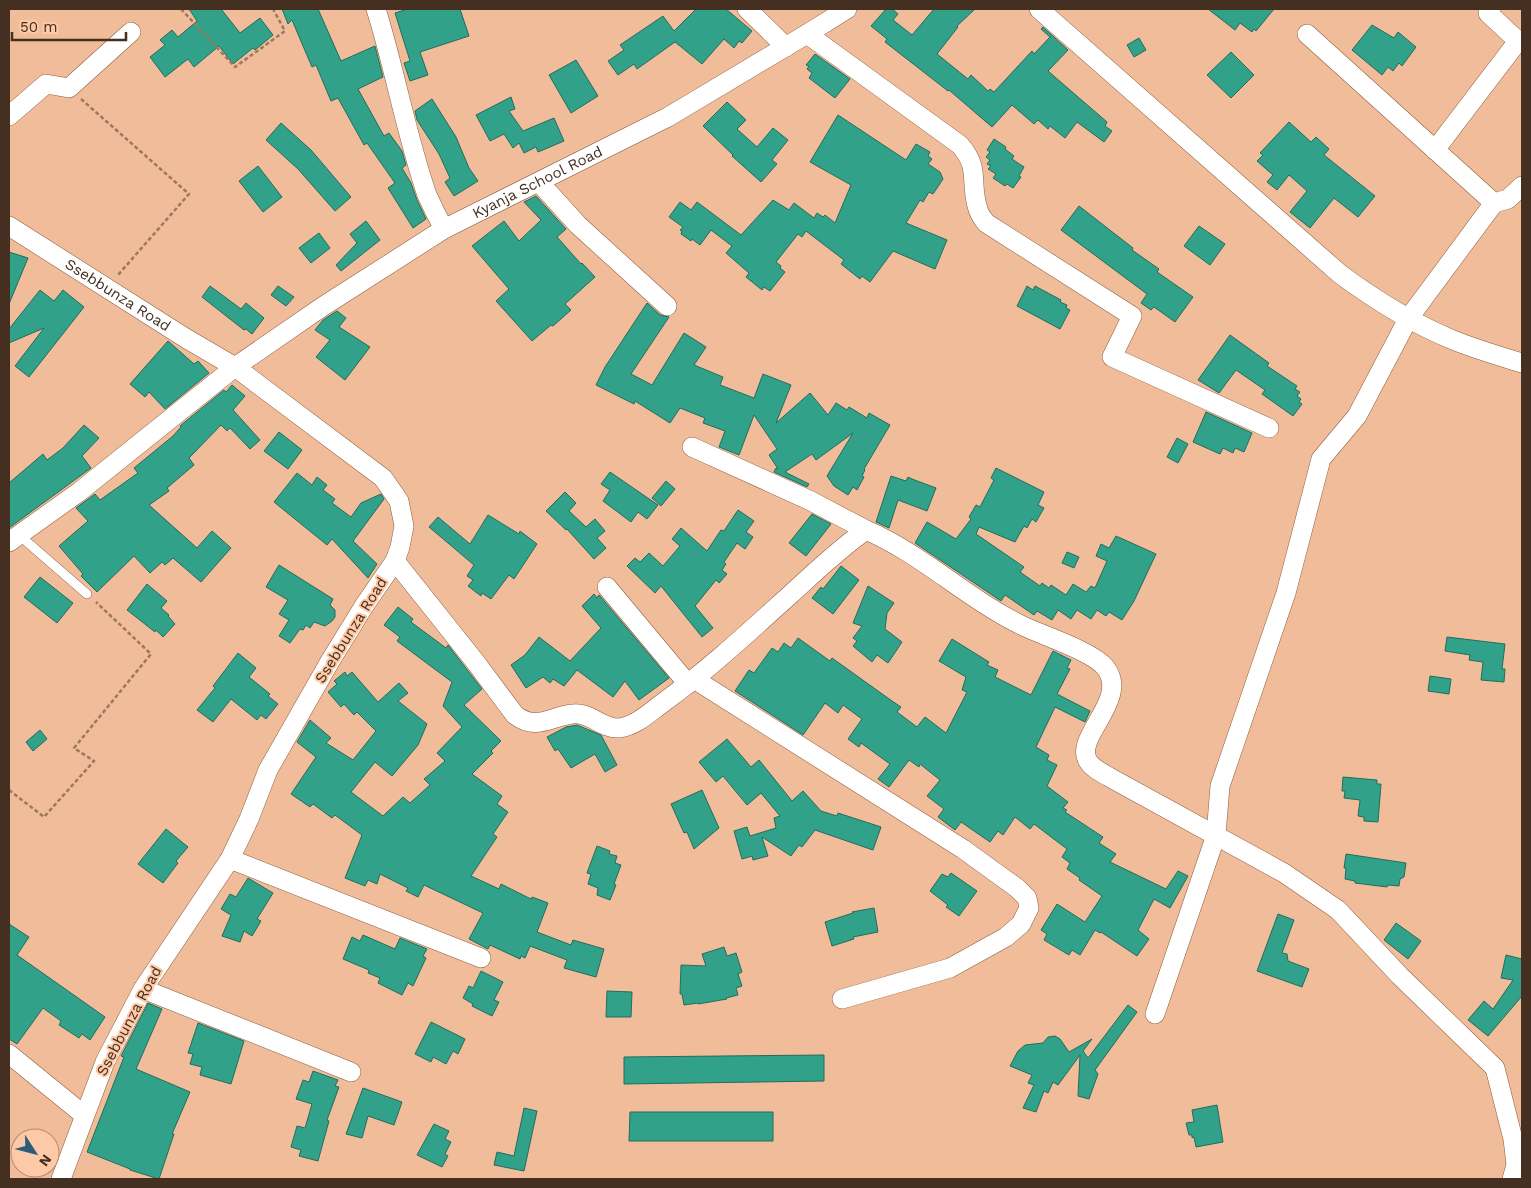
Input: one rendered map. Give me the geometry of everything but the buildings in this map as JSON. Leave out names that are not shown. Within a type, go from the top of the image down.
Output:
[{"type":"street","points":[[376,9],[413,150],[428,197],[444,229]]},
{"type":"street","points":[[748,9],[786,47]]},
{"type":"street","name":"Kyanja School Road","points":[[14,538],[79,492],[235,367],[322,307],[444,229],[668,117],[846,9]]},
{"type":"street","points":[[1040,9],[1340,274],[1376,300],[1454,341],[1522,363]]},
{"type":"street","points":[[1435,150],[1518,41],[1488,13],[1492,9]]},
{"type":"street","points":[[9,116],[46,84],[69,88],[131,32]]},
{"type":"street","points":[[807,34],[960,145],[968,154],[974,167],[974,188],[978,210],[986,223],[1132,316],[1112,357],[1269,428]]},
{"type":"street","points":[[1307,34],[1494,203]]},
{"type":"street","points":[[539,182],[578,225],[667,306]]},
{"type":"street","points":[[1155,1014],[1216,835],[1220,786],[1286,593],[1321,459],[1357,416],[1408,318],[1494,203],[1508,199],[1522,188]]},
{"type":"street","name":"Ssebbunza Road","points":[[9,226],[187,339],[235,367],[383,478],[399,501],[404,526],[395,561],[364,606],[329,663],[268,770],[249,819],[230,859],[143,989],[105,1062],[61,1179]]},
{"type":"street","points":[[692,447],[811,501],[896,544],[1003,616],[1021,626],[1083,652],[1104,665],[1111,675],[1113,685],[1111,694],[1088,741],[1086,754],[1088,761],[1096,769],[1109,777],[1284,873],[1338,910],[1400,976],[1495,1068],[1513,1139],[1516,1165],[1512,1179]]},
{"type":"street","points":[[395,561],[515,715],[523,721],[531,723],[543,722],[574,713],[585,714],[618,728],[633,724],[691,681],[835,554],[866,530]]},
{"type":"street","points":[[606,587],[691,681],[963,849],[1017,888],[1027,898],[1029,908],[1021,924],[1006,937],[950,968],[842,999]]},
{"type":"street","points":[[230,859],[482,958]]},
{"type":"street","points":[[143,989],[351,1072]]},
{"type":"street","points":[[9,1054],[84,1115]]},
{"type":"lane","points":[[14,538],[87,594]]},
{"type":"path","points":[[181,9],[234,68],[285,31],[273,9]]},
{"type":"path","points":[[69,88],[189,194],[116,277]]},
{"type":"path","points":[[9,790],[44,817],[94,761],[74,748],[151,654],[87,594]]}]
